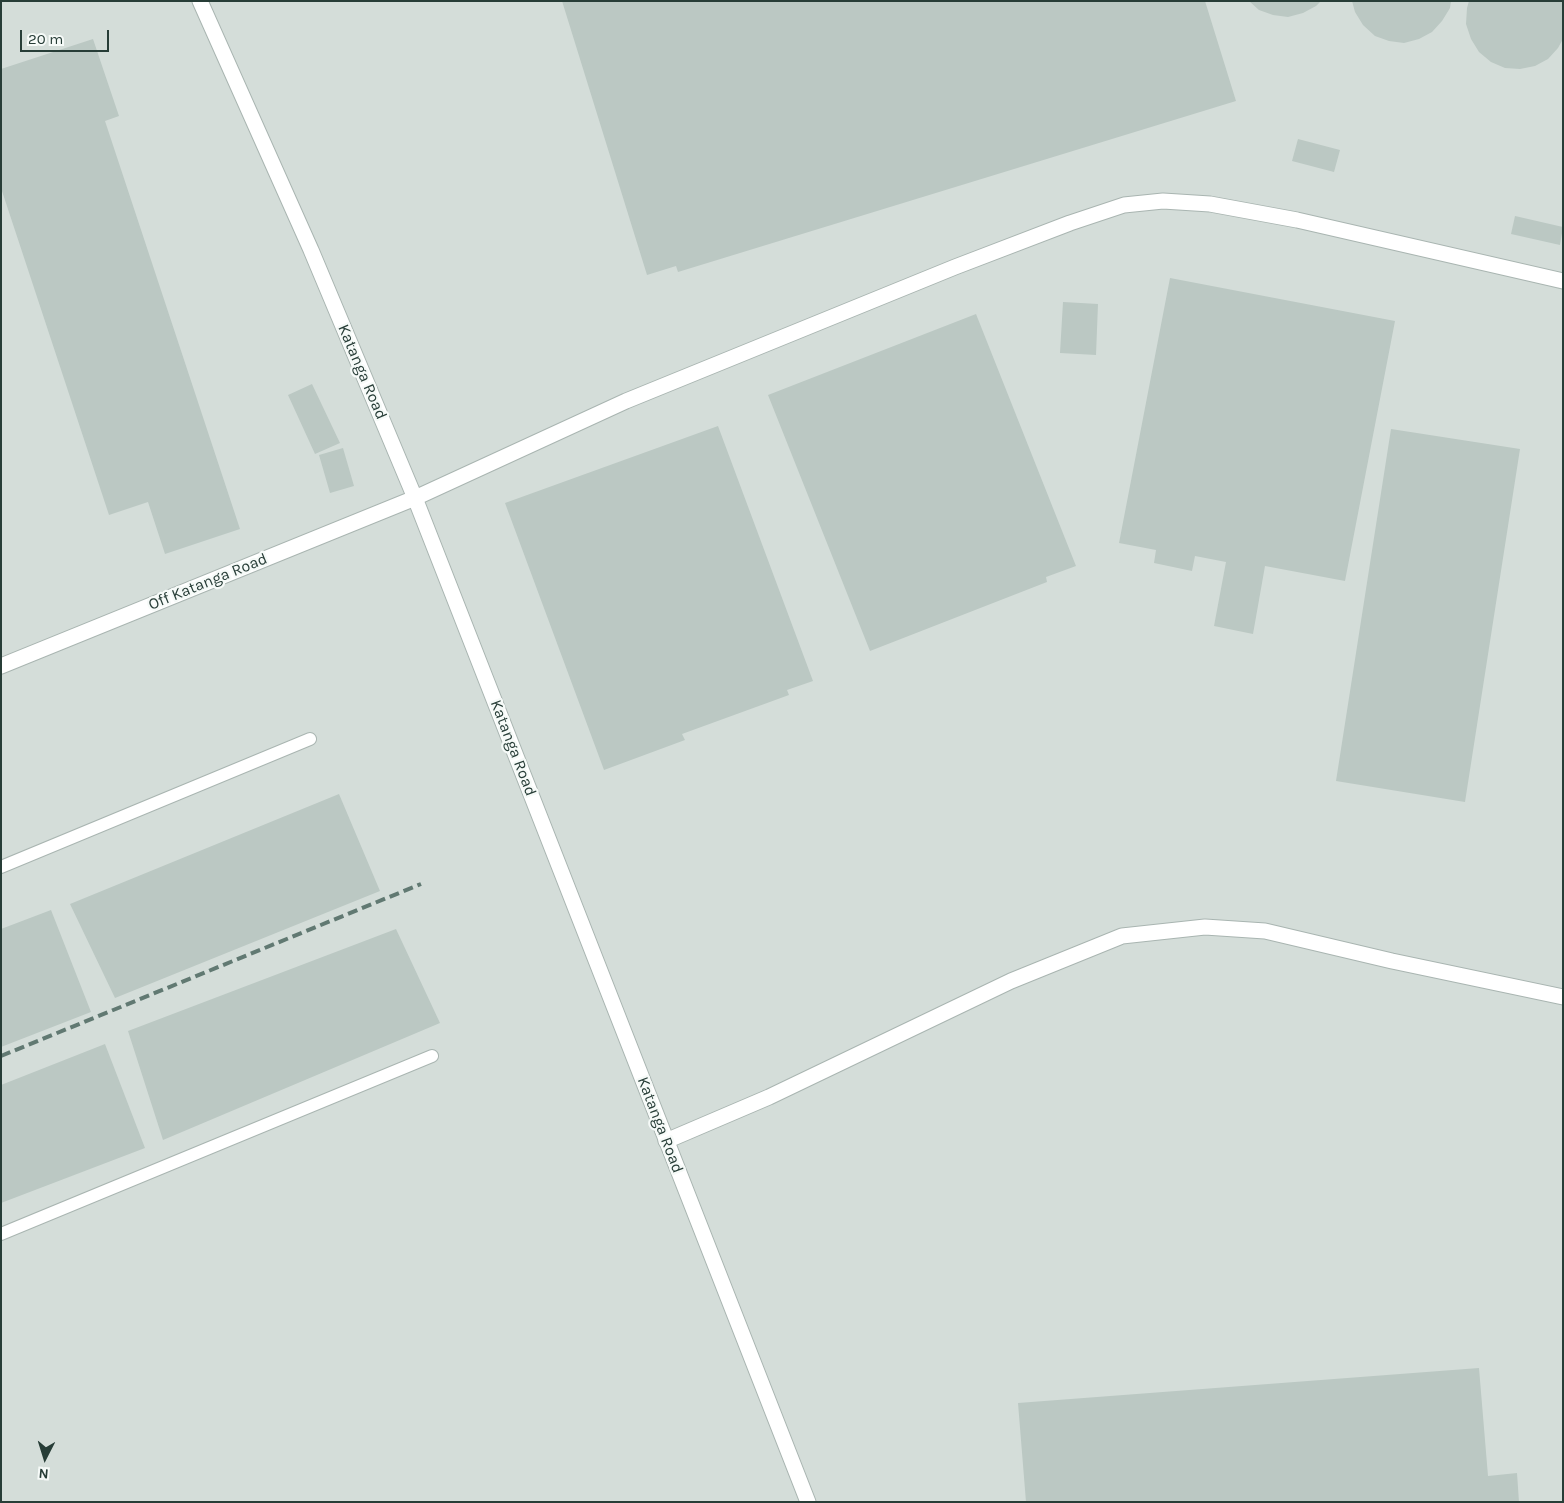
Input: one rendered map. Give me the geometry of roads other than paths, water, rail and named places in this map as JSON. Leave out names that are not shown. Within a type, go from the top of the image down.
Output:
[{"type":"street","name":"Katanga Road","points":[[200,1],[311,250],[416,498],[808,1502]]},
{"type":"street","name":"Off Katanga Road","points":[[1,666],[416,498],[626,401],[955,267],[1070,223],[1124,205],[1163,201],[1210,204],[1298,220],[1563,281]]},
{"type":"street","points":[[666,1141],[769,1097],[1012,981],[1122,936],[1205,927],[1265,931],[1392,962],[1563,997]]},
{"type":"lane","points":[[1,867],[310,739]]},
{"type":"lane","points":[[1,1234],[432,1056]]},
{"type":"railway","points":[[1,1056],[421,884]]}]
